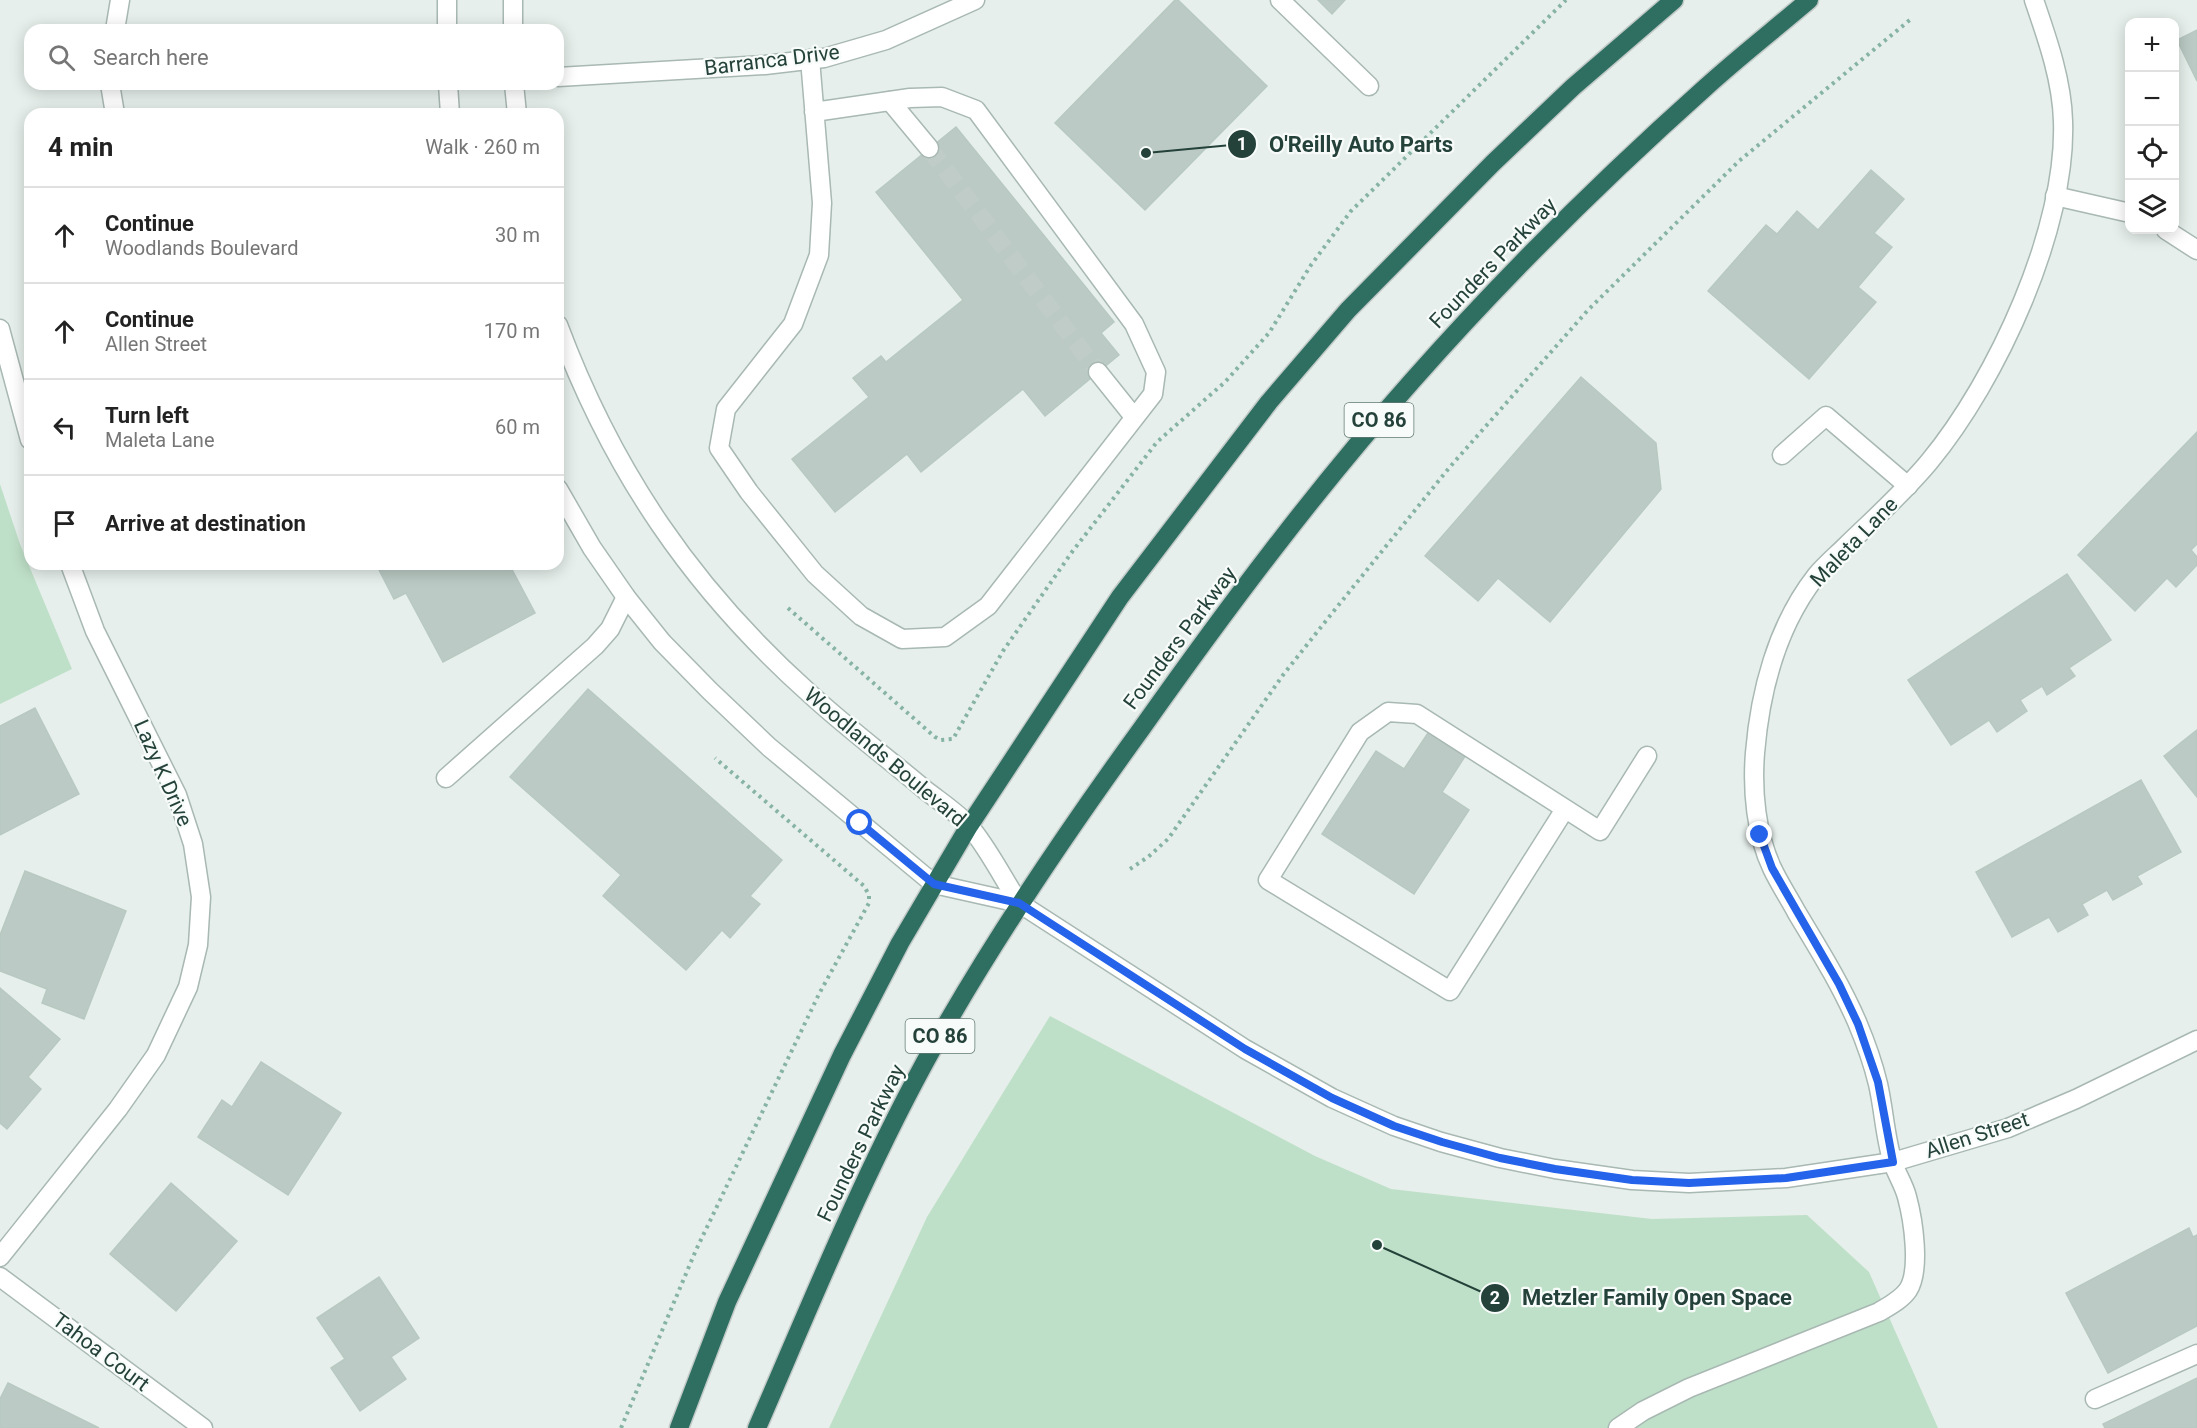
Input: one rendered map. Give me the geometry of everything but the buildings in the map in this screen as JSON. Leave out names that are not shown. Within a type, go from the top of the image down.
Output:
[{"type":"highway","points":[[679,1428],[727,1302],[842,1055],[900,943],[969,826],[1120,597],[1269,402],[1348,310],[1493,163],[1573,87],[1674,0]]},
{"type":"highway","name":"Founders Parkway","points":[[757,1428],[845,1225],[932,1050],[980,965],[1019,903],[1204,640],[1320,492],[1413,380],[1555,229],[1707,86],[1809,0]]},
{"type":"street","points":[[116,24],[120,0]]},
{"type":"street","points":[[447,0],[447,24]]},
{"type":"street","points":[[513,0],[513,24]]},
{"type":"street","name":"Barranca Drive","points":[[564,77],[765,65],[824,58],[886,40],[975,0]]},
{"type":"street","points":[[1280,0],[1369,86]]},
{"type":"street","name":"Maleta Lane","points":[[1618,1428],[1643,1411],[1689,1388],[1879,1312],[1897,1301],[1907,1291],[1915,1268],[1907,1197],[1893,1162],[1878,1082],[1858,1024],[1839,984],[1772,868],[1760,835],[1754,781],[1758,717],[1772,663],[1792,612],[1817,574],[1908,486],[1931,460],[1964,413],[2010,333],[2043,245],[2061,159],[2063,120],[2057,79],[2034,0]]},
{"type":"street","points":[[810,59],[814,112],[822,203],[819,255],[793,324],[726,409],[719,448],[749,492],[815,574],[861,616],[902,639],[945,637],[988,606],[1153,394],[1156,372],[1134,324],[976,110],[942,97],[890,101],[814,112]]},
{"type":"street","points":[[111,90],[114,108]]},
{"type":"street","points":[[448,90],[450,108]]},
{"type":"street","points":[[515,90],[516,108]]},
{"type":"street","points":[[890,101],[929,148]]},
{"type":"street","points":[[2055,196],[2125,212]]},
{"type":"street","points":[[2172,234],[2197,250]]},
{"type":"street","points":[[0,329],[24,418]]},
{"type":"street","name":"Woodlands Boulevard","points":[[564,340],[579,378],[622,466],[664,534],[705,587],[750,636],[808,693],[969,826],[1019,903]]},
{"type":"street","points":[[1098,372],[1134,417]]},
{"type":"street","points":[[1782,455],[1826,416],[1908,486]]},
{"type":"street","points":[[564,499],[592,548],[626,597],[662,642],[769,747],[934,884],[1019,903]]},
{"type":"street","name":"Lazy K Drive","points":[[0,1257],[118,1108],[156,1056],[188,987],[198,945],[201,897],[193,844],[177,795],[95,631],[72,570]]},
{"type":"street","points":[[446,778],[596,646],[610,629],[626,597]]},
{"type":"street","points":[[1565,809],[1450,991],[1268,880],[1360,732],[1388,712],[1417,714],[1600,831],[1647,756]]},
{"type":"street","name":"Allen Street","points":[[1019,903],[1245,1049],[1332,1098],[1394,1126],[1500,1158],[1555,1169],[1632,1180],[1689,1183],[1786,1178],[1893,1162],[2008,1128],[2076,1099],[2197,1040]]},
{"type":"street","name":"Tahoa Court","points":[[0,1276],[203,1428]]},
{"type":"street","points":[[2095,1399],[2197,1353]]},
{"type":"path","points":[[1130,869],[1168,839],[1283,675],[1333,612],[1449,468],[1588,310],[1739,161],[1911,19]]},
{"type":"path","points":[[621,1428],[696,1250],[819,994],[869,903],[869,895],[864,886],[715,758]]},
{"type":"green space","points":[[0,484],[24,554],[24,570],[31,570],[72,669],[0,704]]},
{"type":"green space","points":[[1050,1016],[1315,1156],[1391,1189],[1652,1219],[1807,1215],[1869,1272],[1938,1428],[829,1428],[927,1217]]},
{"type":"tunnel","points":[[929,148],[1098,372]]},
{"type":"place","name":"O'Reilly Auto Parts","points":[[1146,153]]},
{"type":"place","name":"Metzler Family Open Space","points":[[1377,1245]]},
{"type":"route","points":[[860,823],[934,884],[1019,903],[1245,1049],[1332,1098],[1394,1126],[1442,1142],[1500,1158],[1555,1169],[1632,1180],[1689,1183],[1786,1178],[1893,1162],[1878,1082],[1858,1024],[1839,984],[1772,868],[1760,835]]}]
